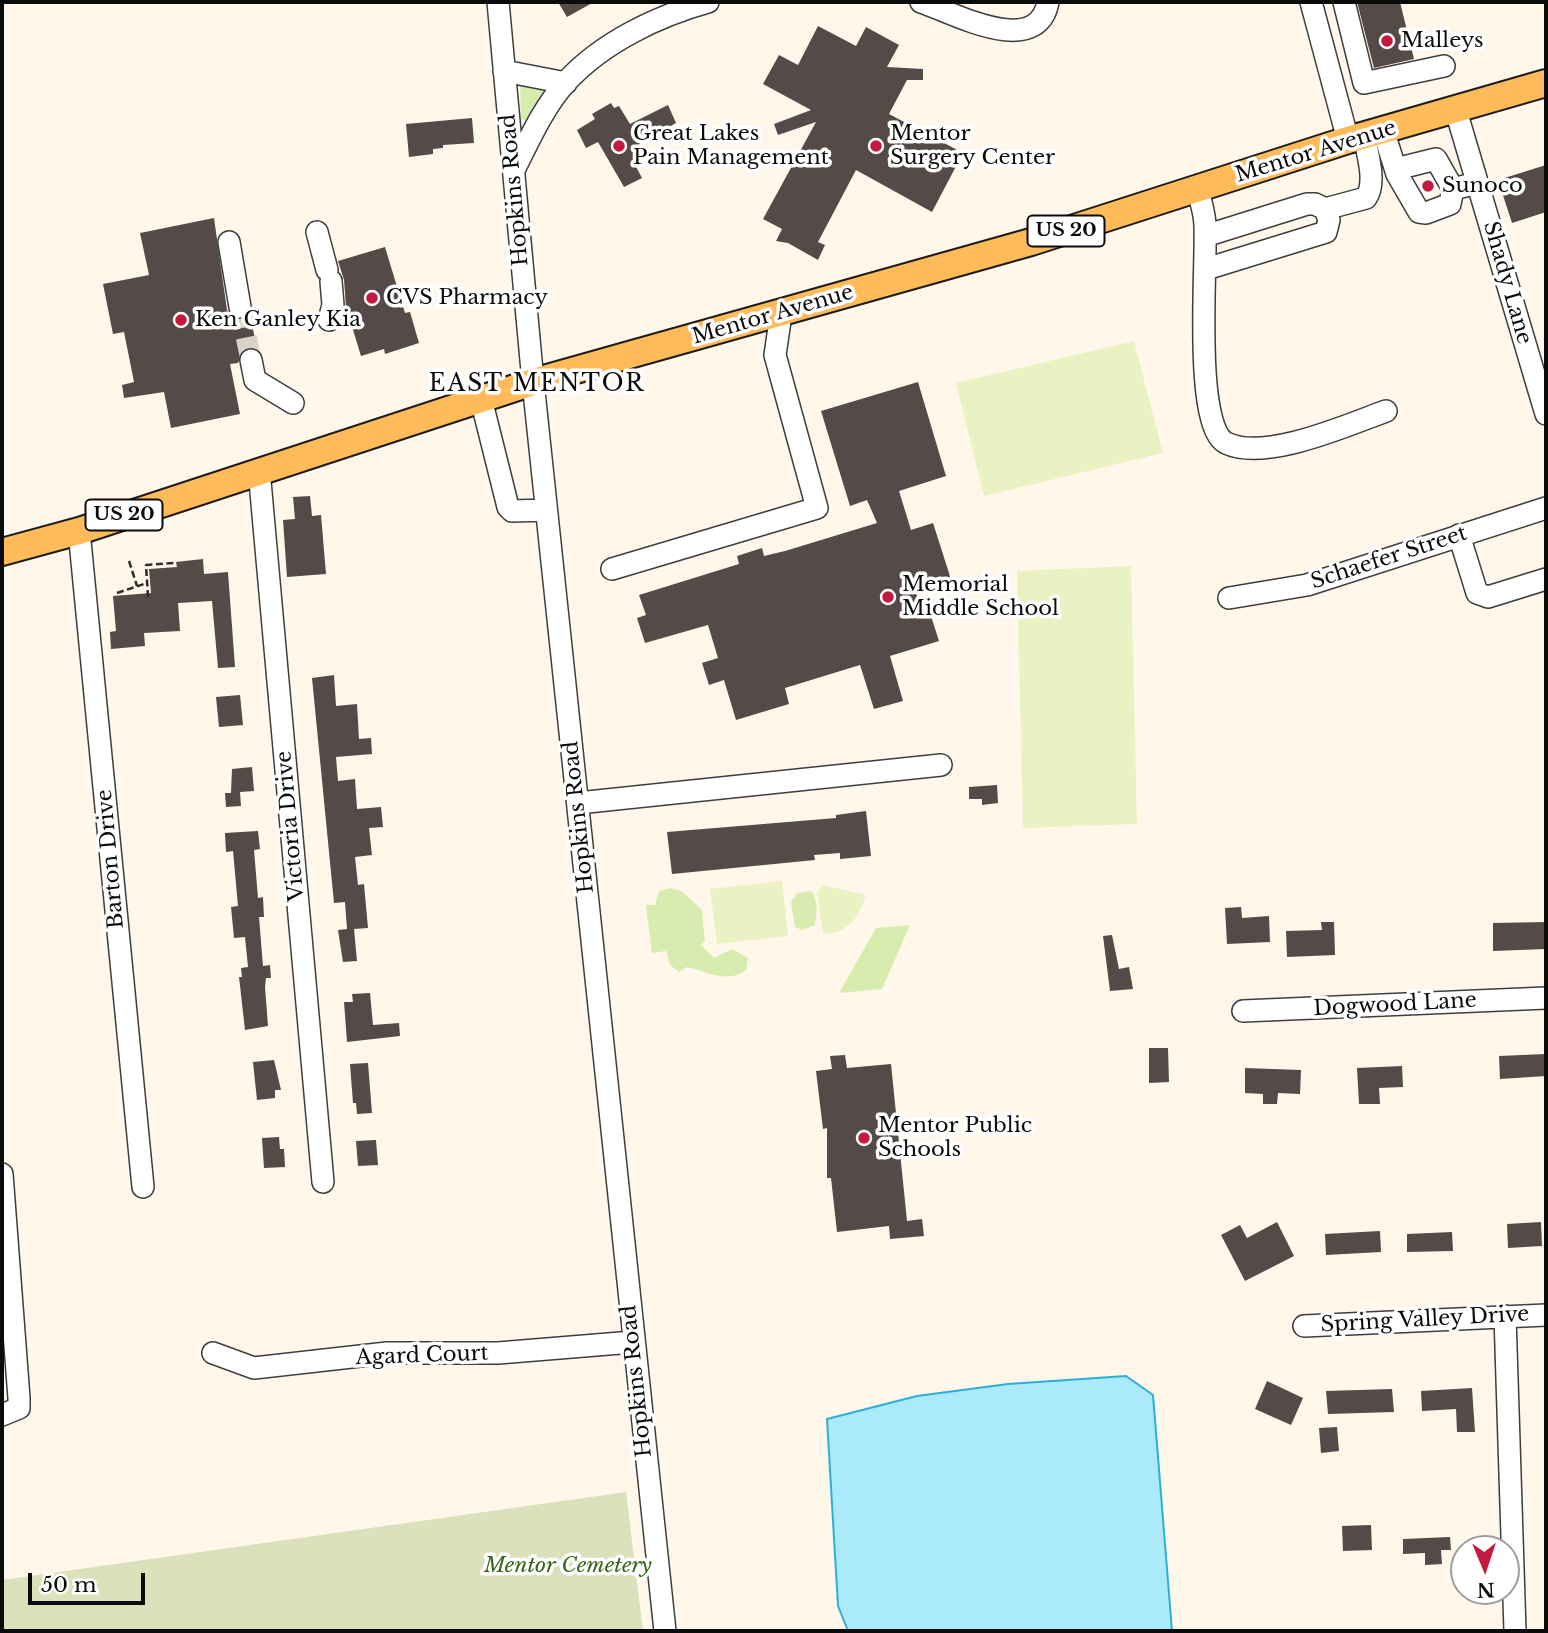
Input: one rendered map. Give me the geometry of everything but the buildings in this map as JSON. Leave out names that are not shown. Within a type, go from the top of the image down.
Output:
[{"type":"main road","name":"Mentor Avenue","points":[[2,552],[79,531],[258,470],[533,382],[1031,242],[1365,135],[1546,83]]},
{"type":"street","name":"Hopkins Road","points":[[498,2],[546,510],[665,1631]]},
{"type":"street","points":[[513,171],[566,83],[618,41],[652,22],[708,2]]},
{"type":"street","points":[[921,2],[998,31],[1028,27],[1042,17],[1048,2]]},
{"type":"street","points":[[1311,2],[1365,135],[1371,180],[1366,198],[1325,209]]},
{"type":"street","points":[[1344,2],[1364,83],[1444,66]]},
{"type":"street","points":[[504,71],[566,83]]},
{"type":"street","name":"Shady Lane","points":[[1456,111],[1546,414]]},
{"type":"street","points":[[1365,135],[1396,169],[1419,212],[1426,213],[1450,204],[1453,189],[1436,159],[1396,169]]},
{"type":"street","points":[[1453,189],[1477,183]]},
{"type":"street","points":[[1198,189],[1205,236],[1205,391],[1211,425],[1217,437],[1228,444],[1246,447],[1271,445],[1303,440],[1386,411]]},
{"type":"street","points":[[1205,236],[1307,204],[1320,205],[1325,209],[1329,227],[1323,234],[1206,269]]},
{"type":"street","points":[[317,232],[329,275],[333,304],[329,320]]},
{"type":"street","points":[[229,242],[240,307]]},
{"type":"street","points":[[612,569],[817,508],[775,355],[781,314]]},
{"type":"street","points":[[251,360],[255,380],[293,404]]},
{"type":"street","points":[[481,399],[508,507],[520,512],[546,510]]},
{"type":"street","name":"Victoria Drive","points":[[258,470],[323,1182]]},
{"type":"street","name":"Schaefer Street","points":[[1229,598],[1307,585],[1546,508]]},
{"type":"street","name":"Barton Drive","points":[[79,531],[143,1187]]},
{"type":"street","points":[[1459,535],[1477,593],[1488,597],[1546,579]]},
{"type":"street","points":[[578,803],[941,765]]},
{"type":"street","name":"Dogwood Lane","points":[[1243,1011],[1546,998]]},
{"type":"street","points":[[2,1174],[11,1411]]},
{"type":"street","name":"Spring Valley Drive","points":[[1304,1326],[1546,1315]]},
{"type":"street","points":[[1505,1316],[1515,1631]]},
{"type":"street","name":"Agard Court","points":[[213,1353],[254,1368],[387,1353],[498,1353],[633,1342]]},
{"type":"path","points":[[129,561],[137,586]]},
{"type":"path","points":[[148,597],[146,565],[174,563]]},
{"type":"path","points":[[117,593],[147,583]]},
{"type":"green space","points":[[520,84],[545,88],[546,92],[529,121],[521,120]]},
{"type":"green space","points":[[1134,341],[1163,453],[984,496],[956,383]]},
{"type":"green space","points":[[1131,566],[1137,824],[1023,828],[1017,571]]},
{"type":"green space","points":[[782,881],[788,936],[717,944],[710,889]]},
{"type":"green space","points":[[823,885],[866,895],[860,911],[851,923],[839,931],[823,934],[817,892]]},
{"type":"green space","points":[[671,888],[683,892],[702,910],[705,941],[701,945],[714,958],[732,949],[748,958],[746,970],[725,977],[687,967],[679,972],[670,965],[666,951],[652,953],[646,905],[655,905],[659,891]]},
{"type":"green space","points":[[812,891],[817,906],[815,925],[802,930],[795,927],[791,902],[797,893]]},
{"type":"green space","points":[[910,925],[882,989],[839,993],[876,928]]},
{"type":"green space","name":"Mentor Cemetery","points":[[626,1492],[643,1631],[2,1631],[2,1580]]},
{"type":"water","points":[[1126,1376],[1153,1395],[1172,1631],[848,1631],[838,1606],[827,1419],[917,1396],[1008,1384]]},
{"type":"tunnel","points":[[240,307],[251,360]]},
{"type":"place","name":"Malleys","points":[[1387,41]]},
{"type":"place","name":"Great Lakes Pain Management","points":[[619,146]]},
{"type":"place","name":"Mentor Surgery Center","points":[[876,146]]},
{"type":"place","name":"Sunoco","points":[[1428,186]]},
{"type":"place","name":"CVS Pharmacy","points":[[372,298]]},
{"type":"place","name":"Ken Ganley Kia","points":[[181,320]]},
{"type":"place","name":"Memorial Middle School","points":[[888,597]]},
{"type":"place","name":"Mentor Public Schools","points":[[864,1138]]},
{"type":"district","name":"EAST MENTOR","points":[[537,385]]}]
